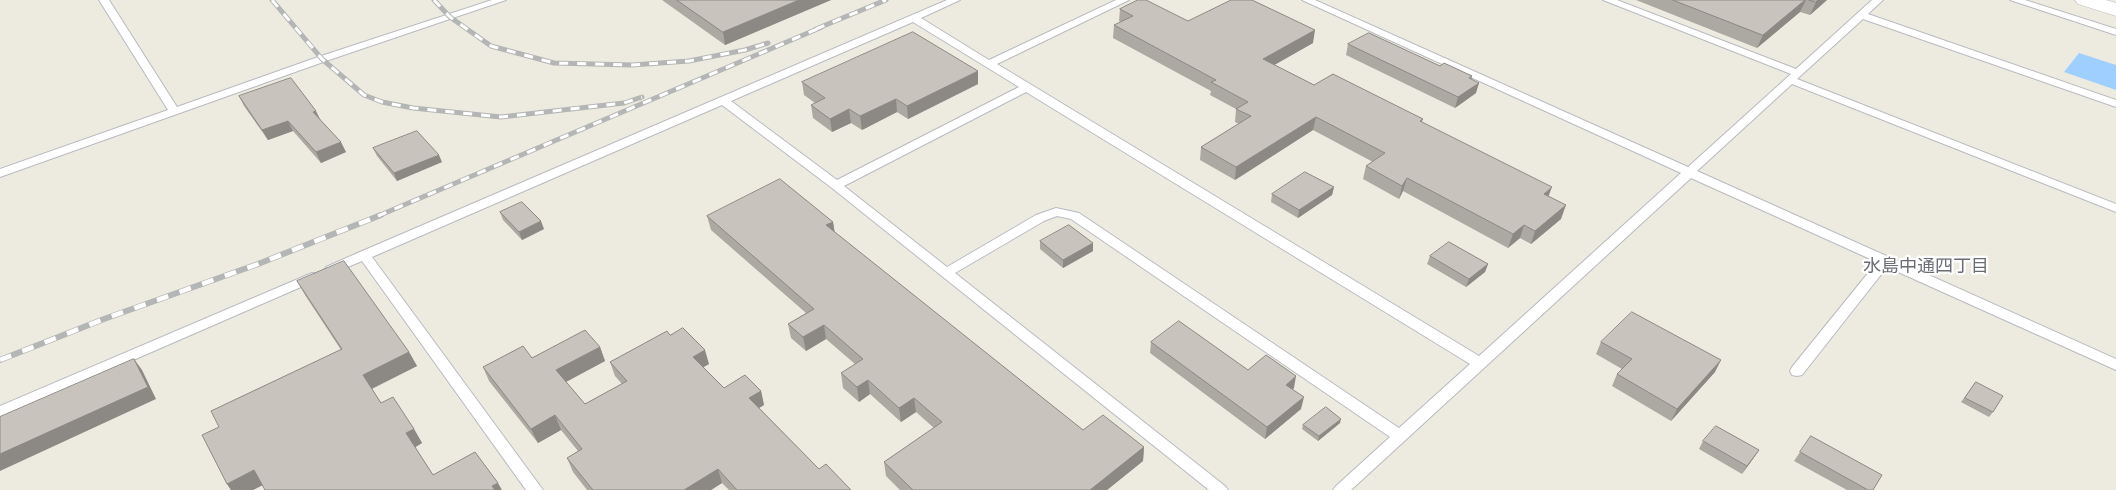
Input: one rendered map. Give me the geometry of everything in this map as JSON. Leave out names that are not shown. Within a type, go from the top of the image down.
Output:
[{"type":"street","points":[[2085,0],[2116,10]]},
{"type":"lane","points":[[104,0],[174,111]]},
{"type":"lane","points":[[0,173],[174,111],[501,0]]},
{"type":"lane","points":[[0,412],[955,0]]},
{"type":"lane","points":[[989,64],[1124,0]]},
{"type":"lane","points":[[1307,0],[2116,365]]},
{"type":"lane","points":[[1608,0],[2116,208]]},
{"type":"lane","points":[[1342,490],[1878,0]]},
{"type":"lane","points":[[2015,0],[2116,32]]},
{"type":"lane","points":[[1861,15],[2116,104]]},
{"type":"lane","points":[[914,18],[1480,364]]},
{"type":"lane","points":[[836,185],[1027,87]]},
{"type":"lane","points":[[724,101],[836,185],[1220,490]]},
{"type":"lane","points":[[946,273],[1040,218],[1056,212],[1075,216],[1400,436]]},
{"type":"lane","points":[[364,255],[535,490]]},
{"type":"lane","points":[[1797,372],[1885,261]]},
{"type":"water","points":[[2079,53],[2116,65],[2116,90],[2064,72]]},
{"type":"building","points":[[677,0],[799,0],[723,32]]},
{"type":"building","points":[[1138,0],[1146,0],[1188,21],[1231,0],[1252,0],[1315,30],[1263,59],[1314,85],[1333,74],[1423,119],[1420,121],[1552,187],[1544,194],[1566,205],[1535,231],[1524,225],[1513,234],[1407,178],[1402,186],[1366,166],[1385,153],[1316,117],[1236,167],[1201,147],[1251,116],[1236,109],[1248,102],[1211,82],[1216,80],[1114,25],[1133,16],[1120,9]]},
{"type":"building","points":[[1673,0],[1805,0],[1763,35]]},
{"type":"building","points":[[913,32],[978,71],[907,106],[896,99],[860,116],[849,109],[830,119],[811,105],[825,98],[802,82]]},
{"type":"building","points":[[1369,33],[1440,66],[1444,63],[1472,76],[1469,78],[1479,83],[1458,97],[1348,44]]},
{"type":"building","points":[[291,78],[316,111],[313,112],[341,142],[316,152],[288,121],[262,130],[239,96]]},
{"type":"building","points":[[417,131],[439,155],[394,173],[373,148]]},
{"type":"building","points":[[1305,172],[1334,187],[1299,210],[1272,194]]},
{"type":"building","points":[[780,179],[833,222],[826,225],[1083,430],[1103,415],[1144,447],[1090,490],[913,490],[884,462],[942,422],[914,398],[899,408],[868,380],[857,387],[841,373],[863,359],[824,325],[803,337],[788,324],[814,309],[707,216]]},
{"type":"building","points":[[522,202],[541,221],[519,232],[500,212]]},
{"type":"building","points":[[1069,225],[1093,243],[1063,260],[1040,241]]},
{"type":"building","points":[[1449,242],[1488,264],[1469,279],[1430,256]]},
{"type":"building","points":[[344,261],[409,352],[363,375],[381,403],[393,397],[414,429],[406,433],[433,475],[475,452],[498,483],[492,486],[495,490],[265,490],[254,470],[227,484],[202,435],[219,427],[211,411],[342,349],[297,281]]},
{"type":"building","points":[[1632,312],[1721,360],[1677,409],[1617,374],[1632,359],[1601,342]]},
{"type":"building","points":[[1179,321],[1248,370],[1266,355],[1296,376],[1286,385],[1304,397],[1267,427],[1151,342]]},
{"type":"building","points":[[683,328],[705,350],[693,357],[724,388],[745,375],[761,391],[749,398],[819,469],[826,464],[851,490],[737,490],[718,469],[684,490],[593,490],[567,458],[582,449],[555,415],[531,429],[483,367],[523,346],[532,358],[585,330],[600,347],[556,370],[585,404],[627,381],[610,362],[667,331],[670,335]]},
{"type":"building","points":[[134,359],[148,387],[0,454],[0,417]]},
{"type":"building","points":[[1976,382],[2003,396],[1993,412],[1965,398]]},
{"type":"building","points":[[1326,407],[1341,419],[1319,436],[1303,425]]},
{"type":"building","points":[[1716,426],[1759,450],[1747,466],[1703,441]]},
{"type":"building","points":[[1811,436],[1882,475],[1873,490],[1868,490],[1800,452]]},
{"type":"railway","points":[[272,0],[322,59],[364,95],[382,102],[413,108],[501,117],[624,103],[642,97]]},
{"type":"railway","points":[[434,0],[450,17],[491,46],[554,63],[632,65],[689,61],[745,50],[768,43]]},
{"type":"railway","points":[[816,29],[886,0]]},
{"type":"railway","points":[[378,216],[822,27]]},
{"type":"railway","points":[[0,360],[104,319],[258,264],[381,215]]},
{"type":"district","name":"水島中通四丁目","points":[[1926,267]]}]
